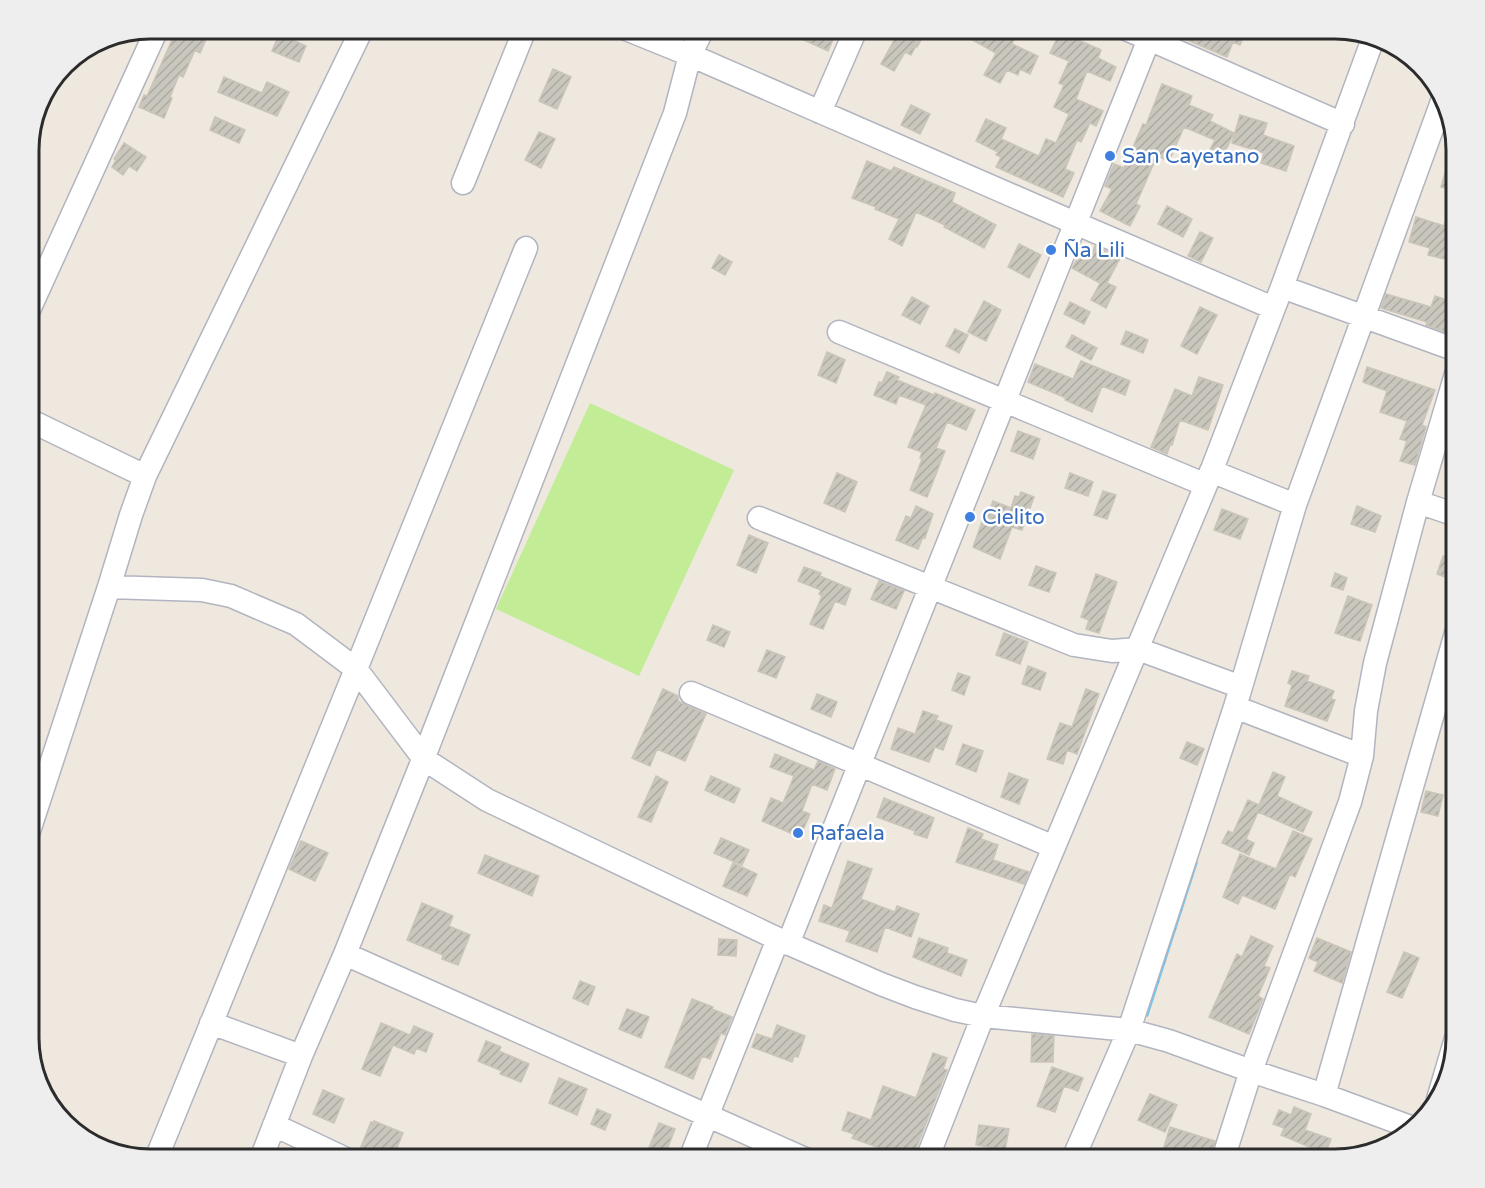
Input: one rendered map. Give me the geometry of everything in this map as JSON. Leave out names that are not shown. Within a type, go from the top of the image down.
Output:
[{"type":"street","points":[[39,288],[152,39]]},
{"type":"street","points":[[39,800],[145,476],[357,39]]},
{"type":"street","points":[[463,183],[521,39]]},
{"type":"street","points":[[652,39],[1273,308]]},
{"type":"street","points":[[265,1149],[423,759],[675,113],[690,55],[698,39]]},
{"type":"street","points":[[820,112],[851,39]]},
{"type":"street","points":[[694,1149],[860,764],[1149,39]]},
{"type":"street","points":[[1162,39],[1342,124]]},
{"type":"street","points":[[931,1149],[982,1016],[1209,478],[1371,45]]},
{"type":"street","points":[[1078,1149],[1129,1030],[1238,697],[1295,505],[1439,110]]},
{"type":"street","points":[[160,1149],[526,248]]},
{"type":"street","points":[[1281,287],[1446,346]]},
{"type":"street","points":[[839,332],[1004,402],[1209,478],[1295,505]]},
{"type":"street","points":[[1226,1149],[1251,1071],[1350,802],[1362,756],[1366,711],[1375,663],[1446,408]]},
{"type":"street","points":[[39,425],[145,476]]},
{"type":"street","points":[[1418,502],[1446,512]]},
{"type":"street","points":[[759,518],[1074,645],[1112,651],[1138,649],[1362,756]]},
{"type":"street","points":[[109,587],[202,590],[231,596],[296,624],[356,669],[423,759],[487,800],[783,941],[882,984],[955,1010],[982,1016],[1129,1030],[1169,1041],[1404,1125]]},
{"type":"street","points":[[1324,1095],[1446,668]]},
{"type":"street","points":[[691,693],[1054,847]]},
{"type":"street","points":[[345,954],[781,1149]]},
{"type":"street","points":[[211,1023],[302,1056]]},
{"type":"street","points":[[274,1125],[323,1149]]},
{"type":"green space","points":[[590,403],[734,470],[639,676],[496,609]]},
{"type":"water","points":[[1196,862],[1198,862],[1148,1017],[1146,1016]]},
{"type":"building","points":[[170,39],[206,39],[200,53],[195,50],[183,77],[179,75],[164,118],[139,107],[144,95],[147,96],[172,40]]},
{"type":"building","points":[[277,39],[290,39],[306,46],[299,62],[272,51]]},
{"type":"building","points":[[802,39],[833,39],[828,51]]},
{"type":"building","points":[[895,39],[922,39],[911,55],[905,52],[894,71],[881,64]]},
{"type":"building","points":[[971,39],[1014,39],[1012,44],[1038,56],[1030,74],[1020,69],[1018,75],[1007,70],[1000,83],[984,75],[996,53]]},
{"type":"building","points":[[1057,39],[1076,39],[1101,50],[1098,58],[1116,67],[1110,81],[1087,71],[1076,99],[1103,111],[1096,126],[1090,123],[1081,142],[1077,140],[1065,169],[1074,173],[1063,197],[996,167],[1001,157],[996,155],[998,152],[976,141],[986,119],[1006,128],[1001,139],[1039,156],[1046,139],[1056,143],[1069,114],[1054,107],[1064,85],[1059,83],[1069,61],[1050,53]]},
{"type":"building","points":[[1185,39],[1242,39],[1240,45],[1233,42],[1227,57]]},
{"type":"building","points":[[553,69],[571,77],[557,109],[539,101]]},
{"type":"building","points":[[224,77],[262,93],[267,82],[289,92],[277,116],[218,92]]},
{"type":"building","points":[[1162,84],[1192,96],[1189,105],[1213,115],[1210,121],[1234,133],[1223,156],[1210,150],[1215,140],[1184,127],[1169,161],[1157,156],[1136,204],[1140,206],[1130,226],[1100,211],[1112,189],[1105,186],[1114,164],[1124,168],[1143,124],[1146,125]]},
{"type":"building","points":[[911,105],[930,114],[920,134],[901,125]]},
{"type":"building","points":[[1240,115],[1267,123],[1263,135],[1294,146],[1286,171],[1261,163],[1264,153],[1232,143]]},
{"type":"building","points":[[215,117],[245,130],[239,143],[210,130]]},
{"type":"building","points":[[539,132],[555,139],[541,168],[525,160]]},
{"type":"building","points":[[124,143],[146,157],[137,171],[129,166],[123,175],[112,167]]},
{"type":"building","points":[[867,161],[891,171],[894,167],[955,193],[952,202],[996,225],[984,248],[944,227],[945,225],[916,212],[902,246],[889,239],[899,219],[852,198]]},
{"type":"building","points":[[1446,170],[1446,188],[1441,187]]},
{"type":"building","points":[[1167,206],[1192,219],[1183,237],[1158,224]]},
{"type":"building","points":[[1416,217],[1444,226],[1446,219],[1445,259],[1428,255],[1430,248],[1409,242]]},
{"type":"building","points":[[1200,232],[1213,238],[1201,262],[1188,256]]},
{"type":"building","points":[[1019,244],[1041,255],[1029,278],[1008,267]]},
{"type":"building","points":[[1095,246],[1120,258],[1107,283],[1116,287],[1106,308],[1091,300],[1100,283],[1072,268],[1079,256],[1088,261]]},
{"type":"building","points":[[719,255],[732,262],[725,275],[712,268]]},
{"type":"building","points":[[1386,294],[1431,307],[1435,296],[1446,300],[1446,332],[1426,325],[1427,322],[1381,308]]},
{"type":"building","points":[[912,297],[929,306],[920,324],[902,315]]},
{"type":"building","points":[[984,301],[1001,310],[986,341],[968,332]]},
{"type":"building","points":[[1070,302],[1090,312],[1084,324],[1064,314]]},
{"type":"building","points":[[1200,307],[1217,315],[1197,354],[1181,346]]},
{"type":"building","points":[[955,329],[968,335],[959,353],[946,346]]},
{"type":"building","points":[[1126,331],[1148,340],[1143,353],[1121,344]]},
{"type":"building","points":[[1072,335],[1097,348],[1091,360],[1066,347]]},
{"type":"building","points":[[827,352],[845,360],[836,383],[818,375]]},
{"type":"building","points":[[1081,361],[1130,381],[1125,395],[1102,386],[1092,412],[1028,382],[1035,364],[1073,379]]},
{"type":"building","points":[[1367,367],[1435,390],[1422,425],[1426,427],[1415,465],[1400,461],[1407,441],[1400,439],[1407,421],[1380,412],[1387,391],[1363,382]]},
{"type":"building","points":[[887,372],[899,377],[897,380],[975,410],[966,430],[947,422],[936,448],[945,451],[927,497],[910,490],[922,459],[920,458],[922,452],[908,447],[926,405],[899,395],[896,404],[874,395],[879,382],[882,383]]},
{"type":"building","points":[[1199,377],[1223,385],[1208,430],[1180,420],[1167,454],[1151,447],[1175,389],[1192,396]]},
{"type":"building","points":[[1018,431],[1040,439],[1033,459],[1011,451]]},
{"type":"building","points":[[837,473],[857,482],[845,512],[824,503]]},
{"type":"building","points":[[1070,473],[1093,482],[1088,496],[1065,488]]},
{"type":"building","points":[[1103,491],[1116,495],[1107,519],[1094,515]]},
{"type":"building","points":[[1021,492],[1034,497],[1022,530],[1012,527],[1000,559],[973,547],[986,511],[989,512],[993,501],[1011,508],[1015,496],[1019,497]]},
{"type":"building","points":[[916,506],[933,514],[925,538],[923,537],[918,549],[896,540],[906,516],[911,518]]},
{"type":"building","points":[[1357,506],[1381,516],[1375,532],[1351,524]]},
{"type":"building","points":[[1222,509],[1248,519],[1240,539],[1214,530]]},
{"type":"building","points":[[749,535],[768,543],[756,573],[737,565]]},
{"type":"building","points":[[1443,556],[1446,557],[1446,577],[1437,574]]},
{"type":"building","points":[[1036,566],[1056,573],[1049,592],[1029,585]]},
{"type":"building","points":[[804,567],[851,589],[845,605],[835,601],[823,629],[810,624],[822,596],[819,594],[821,590],[798,581]]},
{"type":"building","points":[[1335,573],[1347,578],[1343,590],[1331,586]]},
{"type":"building","points":[[1096,574],[1117,582],[1099,633],[1086,629],[1089,620],[1081,617]]},
{"type":"building","points":[[879,581],[904,591],[896,609],[871,599]]},
{"type":"building","points":[[1348,596],[1372,605],[1360,641],[1335,633]]},
{"type":"building","points":[[713,625],[730,632],[724,647],[707,640]]},
{"type":"building","points":[[1004,633],[1028,642],[1020,664],[996,655]]},
{"type":"building","points":[[767,650],[785,657],[776,678],[758,671]]},
{"type":"building","points":[[1028,666],[1046,673],[1040,690],[1022,684]]},
{"type":"building","points":[[1292,671],[1309,676],[1307,681],[1334,691],[1331,699],[1335,700],[1327,721],[1285,706],[1292,685],[1288,683]]},
{"type":"building","points":[[958,673],[970,677],[964,695],[952,690]]},
{"type":"building","points":[[663,689],[678,696],[678,701],[706,714],[685,761],[657,749],[650,766],[632,758]]},
{"type":"building","points":[[1086,689],[1099,694],[1077,754],[1067,750],[1063,764],[1047,759],[1060,723],[1072,727]]},
{"type":"building","points":[[817,694],[837,702],[831,717],[811,709]]},
{"type":"building","points":[[923,711],[938,716],[936,720],[952,726],[943,750],[935,747],[929,762],[891,749],[898,728],[915,734]]},
{"type":"building","points":[[1187,742],[1204,749],[1197,765],[1180,758]]},
{"type":"building","points":[[963,744],[983,751],[976,772],[956,764]]},
{"type":"building","points":[[775,754],[814,770],[818,761],[835,769],[827,790],[812,784],[802,811],[810,814],[800,837],[762,821],[771,798],[783,803],[794,776],[770,767]]},
{"type":"building","points":[[1273,772],[1285,777],[1277,796],[1312,812],[1303,832],[1258,812],[1246,839],[1254,843],[1249,855],[1222,843],[1228,831],[1233,833],[1248,800],[1259,805]]},
{"type":"building","points":[[1009,773],[1028,780],[1019,804],[1001,797]]},
{"type":"building","points":[[656,776],[668,782],[651,822],[638,817]]},
{"type":"building","points":[[711,776],[740,789],[734,803],[705,790]]},
{"type":"building","points":[[1426,791],[1443,795],[1438,816],[1421,812]]},
{"type":"building","points":[[884,798],[934,818],[927,838],[914,834],[915,831],[877,817]]},
{"type":"building","points":[[968,828],[983,834],[981,839],[998,845],[993,860],[1029,872],[1024,884],[956,862]]},
{"type":"building","points":[[1293,831],[1312,839],[1295,877],[1290,874],[1275,909],[1242,895],[1238,904],[1223,897],[1240,854],[1276,869]]},
{"type":"building","points":[[721,838],[749,850],[742,865],[714,853]]},
{"type":"building","points":[[301,841],[328,853],[315,881],[289,869]]},
{"type":"building","points":[[485,855],[539,876],[532,896],[478,873]]},
{"type":"building","points":[[848,861],[872,869],[861,899],[895,912],[897,906],[919,914],[911,937],[885,927],[877,952],[846,941],[850,931],[819,921],[824,905],[832,908]]},
{"type":"building","points":[[733,863],[757,874],[747,896],[723,886]]},
{"type":"building","points":[[422,903],[453,916],[449,926],[470,935],[458,965],[442,959],[443,955],[407,940]]},
{"type":"building","points":[[1251,936],[1273,946],[1264,966],[1270,968],[1258,996],[1263,999],[1249,1034],[1209,1017],[1237,954],[1242,957]]},
{"type":"building","points":[[919,938],[948,948],[947,953],[967,960],[961,976],[913,957]]},
{"type":"building","points":[[1317,938],[1351,952],[1342,983],[1314,971],[1318,962],[1309,958]]},
{"type":"building","points":[[719,939],[737,940],[736,956],[718,955]]},
{"type":"building","points":[[1404,952],[1419,958],[1402,998],[1387,992]]},
{"type":"building","points":[[580,981],[595,987],[588,1005],[573,998]]},
{"type":"building","points":[[692,999],[732,1017],[725,1035],[721,1033],[710,1059],[702,1056],[693,1079],[665,1067]]},
{"type":"building","points":[[627,1009],[649,1017],[641,1038],[619,1029]]},
{"type":"building","points":[[381,1023],[410,1035],[414,1026],[433,1034],[426,1052],[416,1048],[414,1054],[393,1045],[380,1076],[362,1069]]},
{"type":"building","points":[[777,1025],[805,1036],[798,1057],[794,1056],[792,1062],[752,1047],[757,1034],[772,1039]]},
{"type":"building","points":[[1032,1034],[1054,1036],[1053,1062],[1031,1062]]},
{"type":"building","points":[[486,1041],[501,1047],[499,1051],[529,1064],[521,1082],[500,1074],[502,1071],[478,1061]]},
{"type":"building","points":[[933,1053],[947,1058],[943,1069],[947,1070],[916,1149],[882,1149],[852,1138],[854,1134],[842,1130],[848,1112],[871,1120],[883,1086],[916,1098]]},
{"type":"building","points":[[1052,1067],[1083,1078],[1078,1091],[1064,1086],[1055,1112],[1037,1106]]},
{"type":"building","points":[[559,1078],[587,1089],[577,1115],[549,1103]]},
{"type":"building","points":[[323,1090],[344,1099],[334,1123],[313,1114]]},
{"type":"building","points":[[1150,1094],[1177,1105],[1165,1132],[1138,1120]]},
{"type":"building","points":[[1294,1107],[1311,1114],[1305,1130],[1331,1139],[1327,1149],[1312,1149],[1281,1135],[1284,1128],[1273,1124],[1279,1110],[1291,1115]]},
{"type":"building","points":[[597,1109],[611,1115],[605,1130],[591,1124]]},
{"type":"building","points":[[374,1121],[403,1133],[396,1149],[360,1149],[371,1122],[374,1123]]},
{"type":"building","points":[[659,1123],[675,1129],[667,1149],[648,1149]]},
{"type":"building","points":[[979,1125],[1009,1129],[1005,1149],[976,1145]]},
{"type":"building","points":[[1170,1127],[1215,1141],[1213,1149],[1163,1149]]},
{"type":"place","name":"San Cayetano","points":[[1110,156]]},
{"type":"place","name":"Ña Lili","points":[[1051,250]]},
{"type":"place","name":"Cielito","points":[[970,517]]},
{"type":"place","name":"Rafaela","points":[[798,833]]}]
